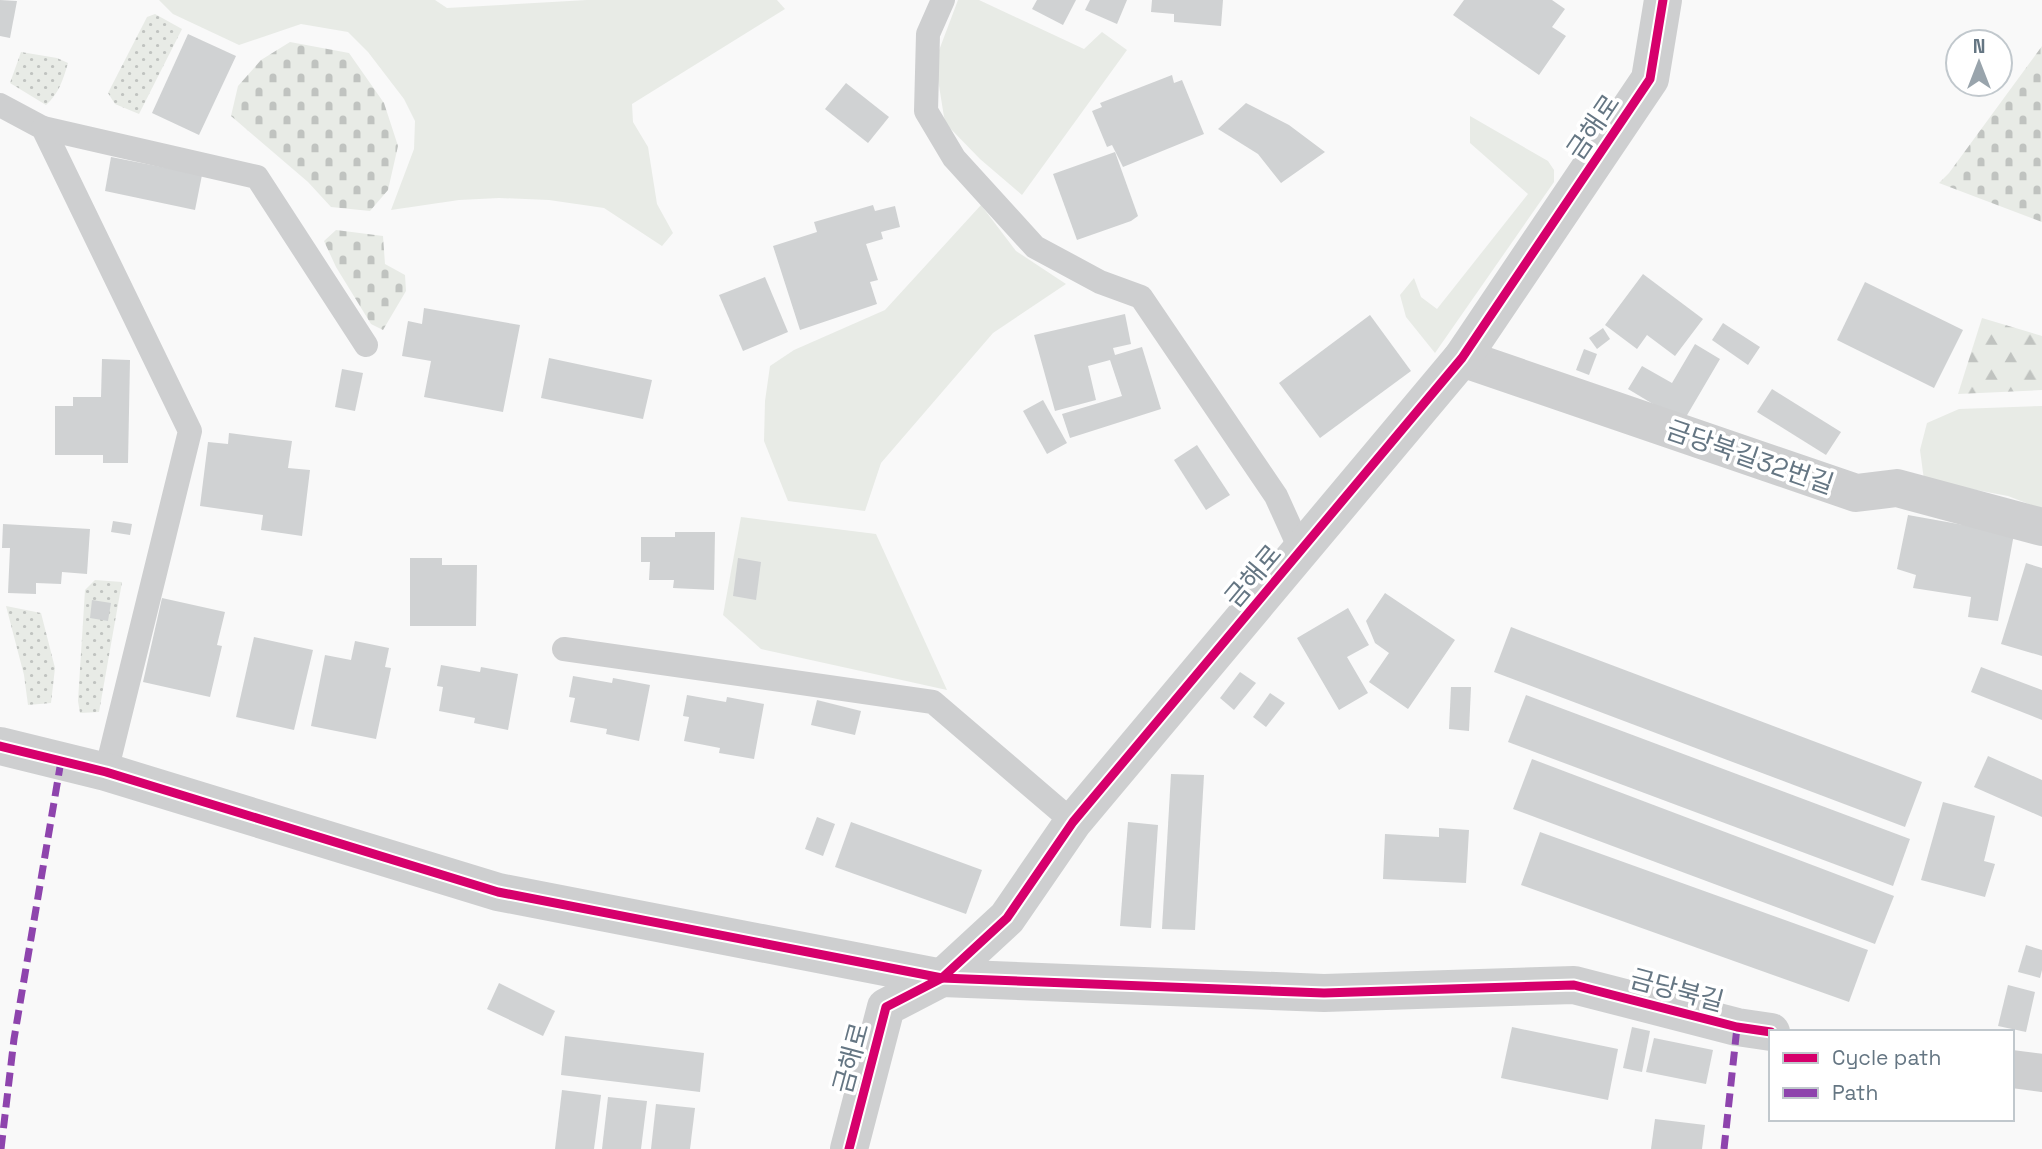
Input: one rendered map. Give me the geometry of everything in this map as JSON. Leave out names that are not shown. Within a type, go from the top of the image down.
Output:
[{"type":"street","name":"금해로","points":[[849,1149],[886,1007],[942,978],[1007,918],[1073,822],[1462,358],[1650,79],[1662,0]]},
{"type":"street","name":"금당북길32번길","points":[[1462,358],[1856,493],[1897,488],[2042,527]]},
{"type":"street","name":"금당북길","points":[[0,746],[106,772],[498,892],[942,978],[1324,993],[1574,985],[1737,1027],[1769,1032]]},
{"type":"street","points":[[2014,1069],[2042,1073]]},
{"type":"lane","points":[[943,0],[928,34],[926,111],[954,158],[1035,247],[1100,282],[1141,297],[1276,496],[1301,551]]},
{"type":"lane","points":[[0,105],[43,128],[257,177],[366,345]]},
{"type":"lane","points":[[43,128],[190,431],[106,772]]},
{"type":"lane","points":[[564,649],[933,702],[1073,822]]},
{"type":"green space","points":[[159,0],[435,0],[447,8],[587,0],[777,0],[785,9],[632,104],[633,122],[648,147],[657,204],[673,233],[662,246],[604,208],[549,200],[459,200],[391,210],[414,149],[415,121],[404,99],[368,52],[348,32],[301,24],[239,45],[173,14]]},
{"type":"green space","points":[[958,0],[979,0],[1084,49],[1102,32],[1127,50],[1022,195],[980,159],[945,123],[935,61]]},
{"type":"green space","points":[[155,14],[182,29],[139,114],[115,104],[108,93],[147,17]]},
{"type":"green space","points":[[290,42],[349,53],[384,103],[398,146],[388,190],[370,211],[331,207],[308,182],[231,116],[238,86],[261,60]]},
{"type":"green space","points":[[2042,46],[2042,222],[1939,183],[2004,98],[2014,98],[2014,84]]},
{"type":"green space","points":[[21,52],[57,58],[68,63],[60,86],[46,105],[10,83]]},
{"type":"green space","points":[[1470,116],[1548,161],[1554,170],[1554,182],[1435,353],[1406,317],[1400,295],[1414,278],[1421,297],[1437,309],[1528,194],[1470,143]]},
{"type":"green space","points":[[981,205],[1016,251],[1066,284],[993,333],[881,463],[865,511],[788,501],[764,441],[765,401],[770,366],[794,350],[885,310]]},
{"type":"green space","points":[[336,230],[383,236],[385,264],[405,275],[406,291],[383,330],[371,324],[336,267],[324,241]]},
{"type":"green space","points":[[1982,318],[2042,336],[2042,390],[1958,394]]},
{"type":"green space","points":[[2042,406],[2042,509],[2008,496],[1924,480],[1920,450],[1927,423],[1959,409]]},
{"type":"green space","points":[[741,517],[876,534],[947,690],[761,649],[723,615]]},
{"type":"green space","points":[[95,580],[122,582],[99,712],[80,713],[78,701],[85,590]]},
{"type":"green space","points":[[6,606],[41,613],[55,668],[51,703],[28,705],[24,675]]},
{"type":"building","points":[[0,0],[17,1],[10,38],[0,36]]},
{"type":"building","points":[[1037,0],[1076,0],[1063,25],[1032,9]]},
{"type":"building","points":[[1090,0],[1127,0],[1117,24],[1085,10]]},
{"type":"building","points":[[1152,0],[1223,0],[1221,26],[1174,22],[1174,14],[1151,12]]},
{"type":"building","points":[[1464,0],[1552,0],[1565,9],[1552,27],[1566,36],[1539,75],[1453,15]]},
{"type":"building","points":[[188,34],[236,56],[199,135],[152,113]]},
{"type":"building","points":[[1172,75],[1174,83],[1182,80],[1204,134],[1123,167],[1112,145],[1107,147],[1092,111],[1102,107],[1100,103]]},
{"type":"building","points":[[846,83],[889,117],[868,143],[825,109]]},
{"type":"building","points":[[1246,103],[1289,125],[1325,152],[1281,183],[1258,154],[1218,129]]},
{"type":"building","points":[[1115,152],[1138,216],[1077,240],[1053,174]]},
{"type":"building","points":[[111,157],[202,175],[195,210],[105,191]]},
{"type":"building","points":[[873,205],[875,211],[895,206],[900,227],[881,232],[883,239],[866,244],[878,280],[870,282],[877,304],[800,330],[773,246],[817,232],[814,222]]},
{"type":"building","points":[[1643,274],[1703,319],[1675,356],[1647,335],[1637,349],[1605,325]]},
{"type":"building","points":[[765,277],[788,332],[743,351],[719,295]]},
{"type":"building","points":[[1865,282],[1963,330],[1934,388],[1837,340]]},
{"type":"building","points":[[424,308],[520,325],[503,412],[424,397],[431,361],[402,356],[408,321],[422,324]]},
{"type":"building","points":[[1125,314],[1131,344],[1113,348],[1115,355],[1142,347],[1161,409],[1070,438],[1062,414],[1122,396],[1110,360],[1088,366],[1096,400],[1055,411],[1034,335]]},
{"type":"building","points":[[1370,315],[1411,371],[1320,438],[1279,383]]},
{"type":"building","points":[[1723,323],[1760,347],[1748,365],[1712,340]]},
{"type":"building","points":[[1603,328],[1610,339],[1597,349],[1589,338]]},
{"type":"building","points":[[1695,344],[1720,359],[1683,422],[1628,389],[1642,366],[1672,383]]},
{"type":"building","points":[[1584,349],[1597,354],[1589,375],[1576,370]]},
{"type":"building","points":[[549,358],[652,380],[643,419],[541,398]]},
{"type":"building","points":[[102,359],[130,360],[128,463],[103,463],[103,455],[55,455],[55,406],[73,406],[73,397],[101,397]]},
{"type":"building","points":[[342,369],[363,373],[355,411],[335,407]]},
{"type":"building","points":[[1772,389],[1841,432],[1826,455],[1757,412]]},
{"type":"building","points":[[1043,400],[1067,443],[1047,454],[1023,411]]},
{"type":"building","points":[[229,433],[292,441],[288,468],[310,470],[302,536],[261,530],[263,515],[200,506],[208,442],[228,444]]},
{"type":"building","points":[[1197,445],[1230,495],[1206,510],[1174,460]]},
{"type":"building","points":[[1908,515],[2014,534],[1998,621],[1968,617],[1971,597],[1913,588],[1916,575],[1897,569]]},
{"type":"building","points":[[113,521],[132,524],[130,535],[111,532]]},
{"type":"building","points":[[3,524],[90,529],[87,574],[62,572],[61,584],[36,583],[36,594],[8,593],[10,548],[2,548]]},
{"type":"building","points":[[675,532],[715,532],[714,590],[673,588],[674,580],[649,580],[650,562],[641,562],[641,537],[675,537]]},
{"type":"building","points":[[410,558],[442,558],[442,565],[477,565],[476,626],[410,626]]},
{"type":"building","points":[[738,558],[761,562],[756,600],[733,596]]},
{"type":"building","points":[[2026,563],[2042,568],[2042,656],[2001,644]]},
{"type":"building","points":[[1385,593],[1455,640],[1408,709],[1369,682],[1389,653],[1375,643],[1366,621]]},
{"type":"building","points":[[162,598],[225,612],[217,645],[222,646],[210,697],[143,682]]},
{"type":"building","points":[[92,600],[111,603],[108,621],[90,618]]},
{"type":"building","points":[[1348,608],[1369,645],[1347,657],[1368,693],[1339,710],[1297,638]]},
{"type":"building","points":[[1511,627],[1922,782],[1905,827],[1494,672]]},
{"type":"building","points":[[254,637],[313,650],[294,730],[236,717]]},
{"type":"building","points":[[355,641],[389,648],[385,667],[391,668],[376,739],[311,726],[325,655],[351,660]]},
{"type":"building","points":[[441,665],[480,672],[481,667],[518,674],[508,730],[474,723],[475,718],[439,711],[443,687],[437,686]]},
{"type":"building","points":[[1981,667],[2042,690],[2042,720],[1971,692]]},
{"type":"building","points":[[1240,672],[1256,683],[1234,710],[1220,698]]},
{"type":"building","points":[[573,676],[612,683],[613,678],[650,685],[639,741],[606,734],[607,729],[570,722],[575,698],[569,697]]},
{"type":"building","points":[[1451,687],[1471,687],[1469,731],[1449,729]]},
{"type":"building","points":[[1270,693],[1285,703],[1266,727],[1253,717]]},
{"type":"building","points":[[687,695],[726,702],[727,697],[764,704],[754,759],[719,753],[720,748],[684,741],[689,717],[683,716]]},
{"type":"building","points":[[1526,695],[1910,839],[1893,886],[1508,742]]},
{"type":"building","points":[[817,700],[861,711],[855,735],[811,725]]},
{"type":"building","points":[[1988,756],[2042,780],[2042,817],[1974,787]]},
{"type":"building","points":[[1532,759],[1894,896],[1875,944],[1513,809]]},
{"type":"building","points":[[1171,774],[1204,775],[1195,930],[1162,929]]},
{"type":"building","points":[[1943,802],[1995,816],[1984,861],[1995,864],[1985,897],[1921,880]]},
{"type":"building","points":[[817,817],[835,824],[823,856],[805,849]]},
{"type":"building","points":[[851,822],[982,870],[966,914],[835,867]]},
{"type":"building","points":[[1128,822],[1158,825],[1151,928],[1120,926]]},
{"type":"building","points":[[1439,828],[1469,830],[1466,883],[1383,879],[1385,834],[1439,837]]},
{"type":"building","points":[[1540,832],[1868,950],[1849,1002],[1521,885]]},
{"type":"building","points":[[2026,945],[2042,950],[2040,978],[2018,972]]},
{"type":"building","points":[[499,983],[555,1011],[543,1036],[487,1009]]},
{"type":"building","points":[[2008,985],[2035,992],[2026,1032],[1998,1026]]},
{"type":"building","points":[[1512,1027],[1618,1049],[1608,1100],[1501,1078]]},
{"type":"building","points":[[1632,1027],[1650,1031],[1642,1072],[1623,1068]]},
{"type":"building","points":[[565,1036],[704,1053],[700,1092],[561,1075]]},
{"type":"building","points":[[1654,1038],[1713,1050],[1706,1084],[1646,1072]]},
{"type":"building","points":[[562,1090],[601,1095],[594,1149],[555,1149]]},
{"type":"building","points":[[608,1097],[647,1101],[641,1149],[602,1149]]},
{"type":"building","points":[[656,1104],[695,1108],[690,1149],[651,1149]]},
{"type":"building","points":[[1655,1119],[1705,1125],[1702,1149],[1651,1149]]},
{"type":"marked path","points":[[1,1149],[14,1039],[61,761]]},
{"type":"marked path","points":[[1724,1149],[1737,1027]]},
{"type":"cycle path","points":[[849,1149],[886,1007],[942,978],[1007,918],[1073,822],[1462,358],[1650,79],[1663,0]]},
{"type":"cycle path","points":[[0,746],[106,772],[498,892],[942,978],[1324,993],[1574,985],[1737,1027],[1769,1032]]}]
